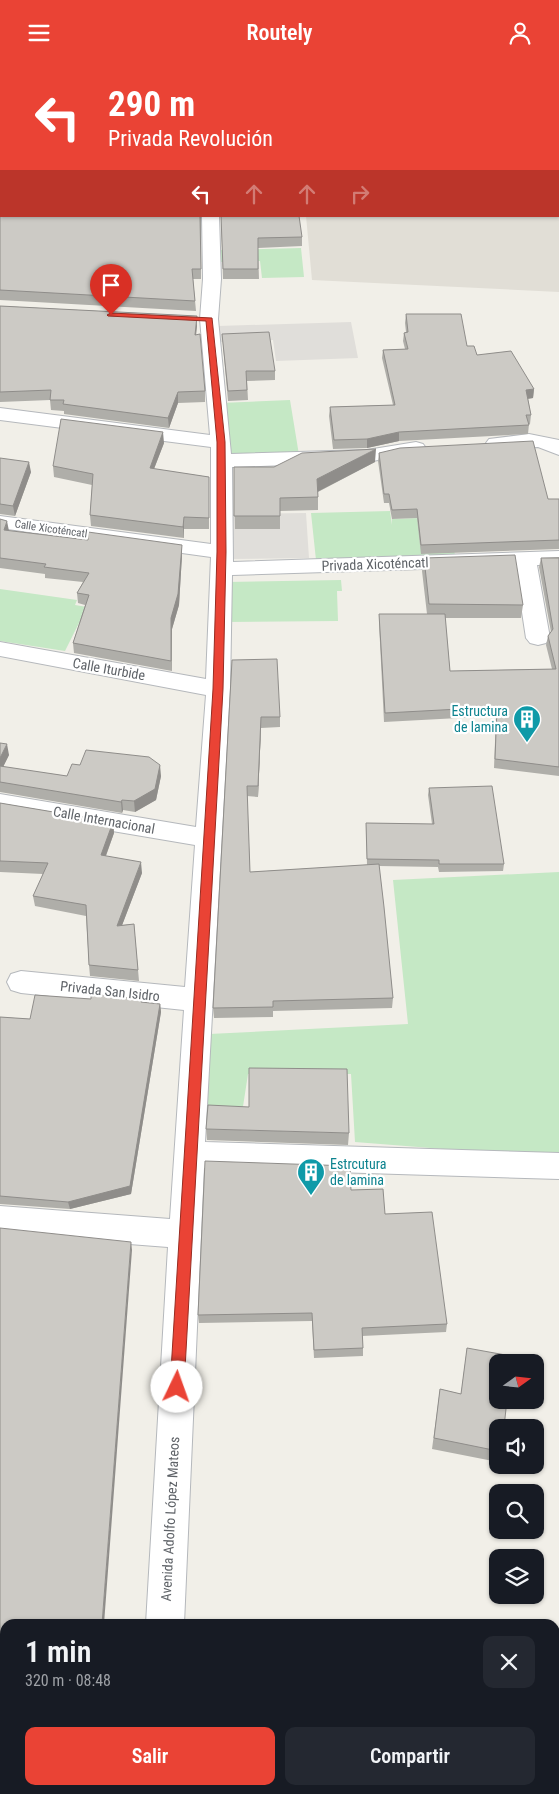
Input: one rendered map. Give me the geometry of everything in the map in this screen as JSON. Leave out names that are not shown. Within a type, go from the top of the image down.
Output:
[{"type":"street","name":"Avenida Adolfo López Mateos","points":[[166,1619],[184,1234],[218,689],[221,452],[201,319],[212,279],[210,217]]},
{"type":"street","points":[[0,414],[221,452],[368,456],[399,449],[437,447]]},
{"type":"street","points":[[474,445],[539,441],[556,446],[559,449]]},
{"type":"street","name":"Calle Xicoténcatl","points":[[0,522],[221,561]]},
{"type":"street","name":"Privada Xicoténcatl","points":[[221,561],[559,558]]},
{"type":"street","points":[[525,559],[538,638]]},
{"type":"street","name":"Calle Iturbide","points":[[0,649],[218,689]]},
{"type":"street","name":"Calle Internacional","points":[[0,803],[208,838]]},
{"type":"street","name":"Privada San Isidro","points":[[21,982],[199,1000]]},
{"type":"street","points":[[189,1155],[559,1166]]},
{"type":"street","points":[[0,1220],[184,1234]]},
{"type":"shaded area","points":[[306,217],[559,217],[559,292],[312,280]]},
{"type":"shaded area","points":[[351,322],[358,358],[276,361],[273,340],[219,342],[218,326]]},
{"type":"shaded area","points":[[306,513],[309,558],[229,559],[228,514]]},
{"type":"green space","points":[[301,248],[304,277],[262,278],[260,261],[221,262],[220,250]]},
{"type":"green space","points":[[290,400],[299,455],[227,458],[221,403]]},
{"type":"green space","points":[[390,511],[392,525],[392,519],[448,517],[455,555],[316,560],[311,513]]},
{"type":"green space","points":[[341,580],[342,591],[337,591],[338,621],[225,622],[226,582]]},
{"type":"green space","points":[[0,589],[77,600],[75,605],[87,607],[65,651],[0,641]]},
{"type":"green space","points":[[559,872],[559,1158],[355,1142],[351,1074],[248,1074],[242,1113],[201,1111],[209,1034],[408,1024],[393,880]]},
{"type":"building","points":[[0,217],[200,217],[201,269],[192,269],[195,301],[0,290]]},
{"type":"building","points":[[221,217],[299,217],[302,237],[258,238],[258,269],[223,269]]},
{"type":"building","points":[[0,306],[197,316],[195,335],[200,334],[205,391],[178,392],[168,418],[63,404],[64,400],[50,400],[51,390],[0,392]]},
{"type":"building","points":[[406,314],[461,314],[467,346],[474,346],[477,355],[511,351],[534,389],[526,390],[531,415],[526,415],[529,425],[399,432],[367,439],[334,440],[330,407],[395,405],[383,350],[408,349],[404,333],[408,332]]},
{"type":"building","points":[[269,332],[275,371],[246,371],[247,390],[228,391],[222,334]]},
{"type":"building","points":[[61,419],[163,432],[150,468],[209,477],[209,518],[184,517],[183,527],[90,515],[93,474],[53,466]]},
{"type":"building","points":[[533,441],[548,499],[559,499],[559,540],[421,545],[417,509],[392,510],[389,494],[384,494],[379,453],[400,448]]},
{"type":"building","points":[[376,449],[317,479],[318,497],[280,498],[280,516],[234,516],[234,467],[274,467],[302,453]]},
{"type":"building","points":[[0,458],[29,462],[13,506],[0,504]]},
{"type":"building","points":[[0,519],[7,521],[4,530],[88,540],[88,532],[182,545],[178,594],[171,618],[171,661],[73,643],[89,595],[77,593],[89,573],[44,567],[46,564],[0,558]]},
{"type":"building","points":[[515,555],[523,605],[429,604],[424,558]]},
{"type":"building","points":[[541,558],[559,558],[559,767],[495,759],[497,707],[385,713],[379,614],[445,614],[450,671],[556,669],[548,636],[553,629]]},
{"type":"building","points":[[277,659],[280,717],[261,717],[258,786],[247,786],[250,872],[379,864],[393,998],[273,1001],[273,1007],[213,1008],[232,660]]},
{"type":"building","points":[[0,743],[7,744],[0,758]]},
{"type":"building","points":[[86,750],[149,757],[160,765],[155,789],[134,801],[122,800],[121,802],[0,782],[0,766],[67,776],[72,764],[80,765]]},
{"type":"building","points":[[492,786],[504,864],[439,864],[439,860],[367,859],[366,823],[434,824],[429,788]]},
{"type":"building","points":[[0,803],[113,822],[101,855],[141,862],[117,926],[134,924],[138,970],[89,965],[86,905],[33,896],[48,863],[0,861]]},
{"type":"building","points":[[91,994],[140,999],[141,1002],[160,1004],[130,1186],[68,1202],[0,1196],[0,1017],[30,1019],[35,995],[91,999]]},
{"type":"building","points":[[249,1068],[347,1069],[349,1133],[206,1129],[208,1105],[249,1107]]},
{"type":"building","points":[[205,1161],[350,1166],[351,1190],[383,1189],[385,1214],[432,1212],[447,1324],[362,1328],[363,1348],[314,1350],[312,1313],[198,1315]]},
{"type":"building","points":[[0,1228],[131,1242],[102,1619],[0,1619]]},
{"type":"building","points":[[467,1348],[500,1354],[489,1354],[489,1409],[506,1409],[505,1419],[489,1419],[489,1449],[434,1438],[440,1389],[461,1394]]},
{"type":"place","name":"Estructura de lamina","points":[[527,743]]},
{"type":"place","name":"Estrcutura de lamina","points":[[311,1196]]},
{"type":"route","points":[[111,315],[210,319],[221,442],[222,552],[220,569],[218,689],[189,1155],[177,1387]]}]
